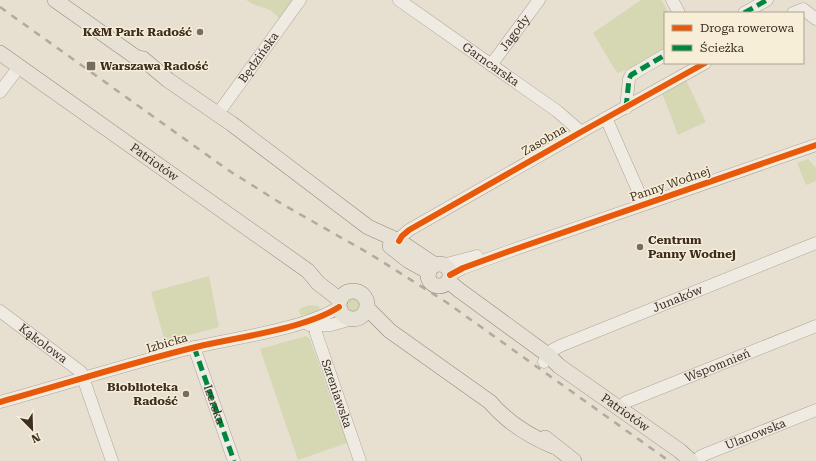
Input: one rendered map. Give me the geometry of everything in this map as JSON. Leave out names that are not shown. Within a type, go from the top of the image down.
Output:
[{"type":"main road","name":"Patriotów","points":[[58,1],[137,58],[140,66],[149,73],[168,80],[217,115],[231,133],[255,143],[377,232],[387,243],[409,261],[441,274]]},
{"type":"main road","name":"Patriotów","points":[[0,53],[308,271],[318,283],[342,300],[344,316],[359,315]]},
{"type":"main road","name":"Patriotów","points":[[377,232],[399,242],[441,274],[526,351],[550,361],[620,408],[691,461]]},
{"type":"main road","points":[[342,300],[356,291],[362,294],[366,299],[359,315],[390,331],[490,402],[497,411],[534,438],[553,446],[574,461]]},
{"type":"street","name":"Będzińska","points":[[217,115],[300,0]]},
{"type":"street","name":"Garncarska","points":[[399,0],[557,111],[580,132]]},
{"type":"street","name":"Jagody","points":[[491,65],[539,0]]},
{"type":"street","points":[[672,0],[678,12]]},
{"type":"street","points":[[746,12],[767,0]]},
{"type":"street","points":[[796,12],[803,9],[816,19]]},
{"type":"street","points":[[626,108],[629,79],[631,75],[664,56]]},
{"type":"street","name":"Zasobna","points":[[399,242],[402,236],[409,230],[580,132],[626,108],[703,64]]},
{"type":"street","points":[[0,92],[19,67]]},
{"type":"street","points":[[606,118],[644,204]]},
{"type":"street","name":"Panny Wodnej","points":[[441,274],[463,268],[816,145]]},
{"type":"street","name":"Junaków","points":[[550,361],[560,346],[816,243]]},
{"type":"street","name":"Izbicka","points":[[0,402],[194,347],[296,325],[327,315],[342,300]]},
{"type":"street","name":"Kąkolowa","points":[[0,311],[77,368],[84,378]]},
{"type":"street","name":"Izbicka","points":[[296,325],[331,325],[359,315]]},
{"type":"street","name":"Szreniawska","points":[[316,326],[316,333],[360,461]]},
{"type":"street","name":"Wspomnień","points":[[620,408],[626,402],[816,326]]},
{"type":"street","name":"Izerska","points":[[194,347],[234,461]]},
{"type":"street","points":[[84,378],[112,461]]},
{"type":"street","name":"Ulanowska","points":[[697,461],[701,456],[816,410]]},
{"type":"green space","points":[[246,0],[297,0],[283,20],[270,10]]},
{"type":"green space","points":[[641,0],[661,0],[668,12],[664,12],[664,49],[632,68],[617,73],[593,33]]},
{"type":"green space","points":[[686,80],[706,122],[678,135],[662,93]]},
{"type":"green space","points":[[808,159],[816,168],[816,181],[806,185],[797,163]]},
{"type":"green space","points":[[209,276],[219,327],[165,342],[151,292]]},
{"type":"green space","points":[[350,298],[356,298],[360,302],[360,308],[356,312],[350,312],[346,308],[346,302]]},
{"type":"green space","points":[[309,305],[318,306],[322,311],[317,314],[300,315],[299,309]]},
{"type":"green space","points":[[306,336],[310,339],[339,422],[344,423],[350,442],[298,460],[260,349]]},
{"type":"railway","points":[[0,7],[228,170],[282,204],[370,254],[446,302],[669,461]]},
{"type":"marked path","points":[[746,12],[767,0]]},
{"type":"marked path","points":[[626,108],[629,79],[631,75],[664,56]]},
{"type":"marked path","points":[[194,347],[234,461]]},
{"type":"cycle path","points":[[399,241],[409,230],[703,64]]},
{"type":"cycle path","points":[[450,275],[463,268],[507,252],[816,145]]},
{"type":"cycle path","points":[[0,402],[171,353],[290,327],[325,315],[339,307]]},
{"type":"place","name":"K&M Park Radość","points":[[200,32]]},
{"type":"place","name":"Warszawa Radość","points":[[91,66]]},
{"type":"place","name":"Centrum Panny Wodnej","points":[[640,247]]},
{"type":"place","name":"Bioblioteka Radość","points":[[186,394]]}]
